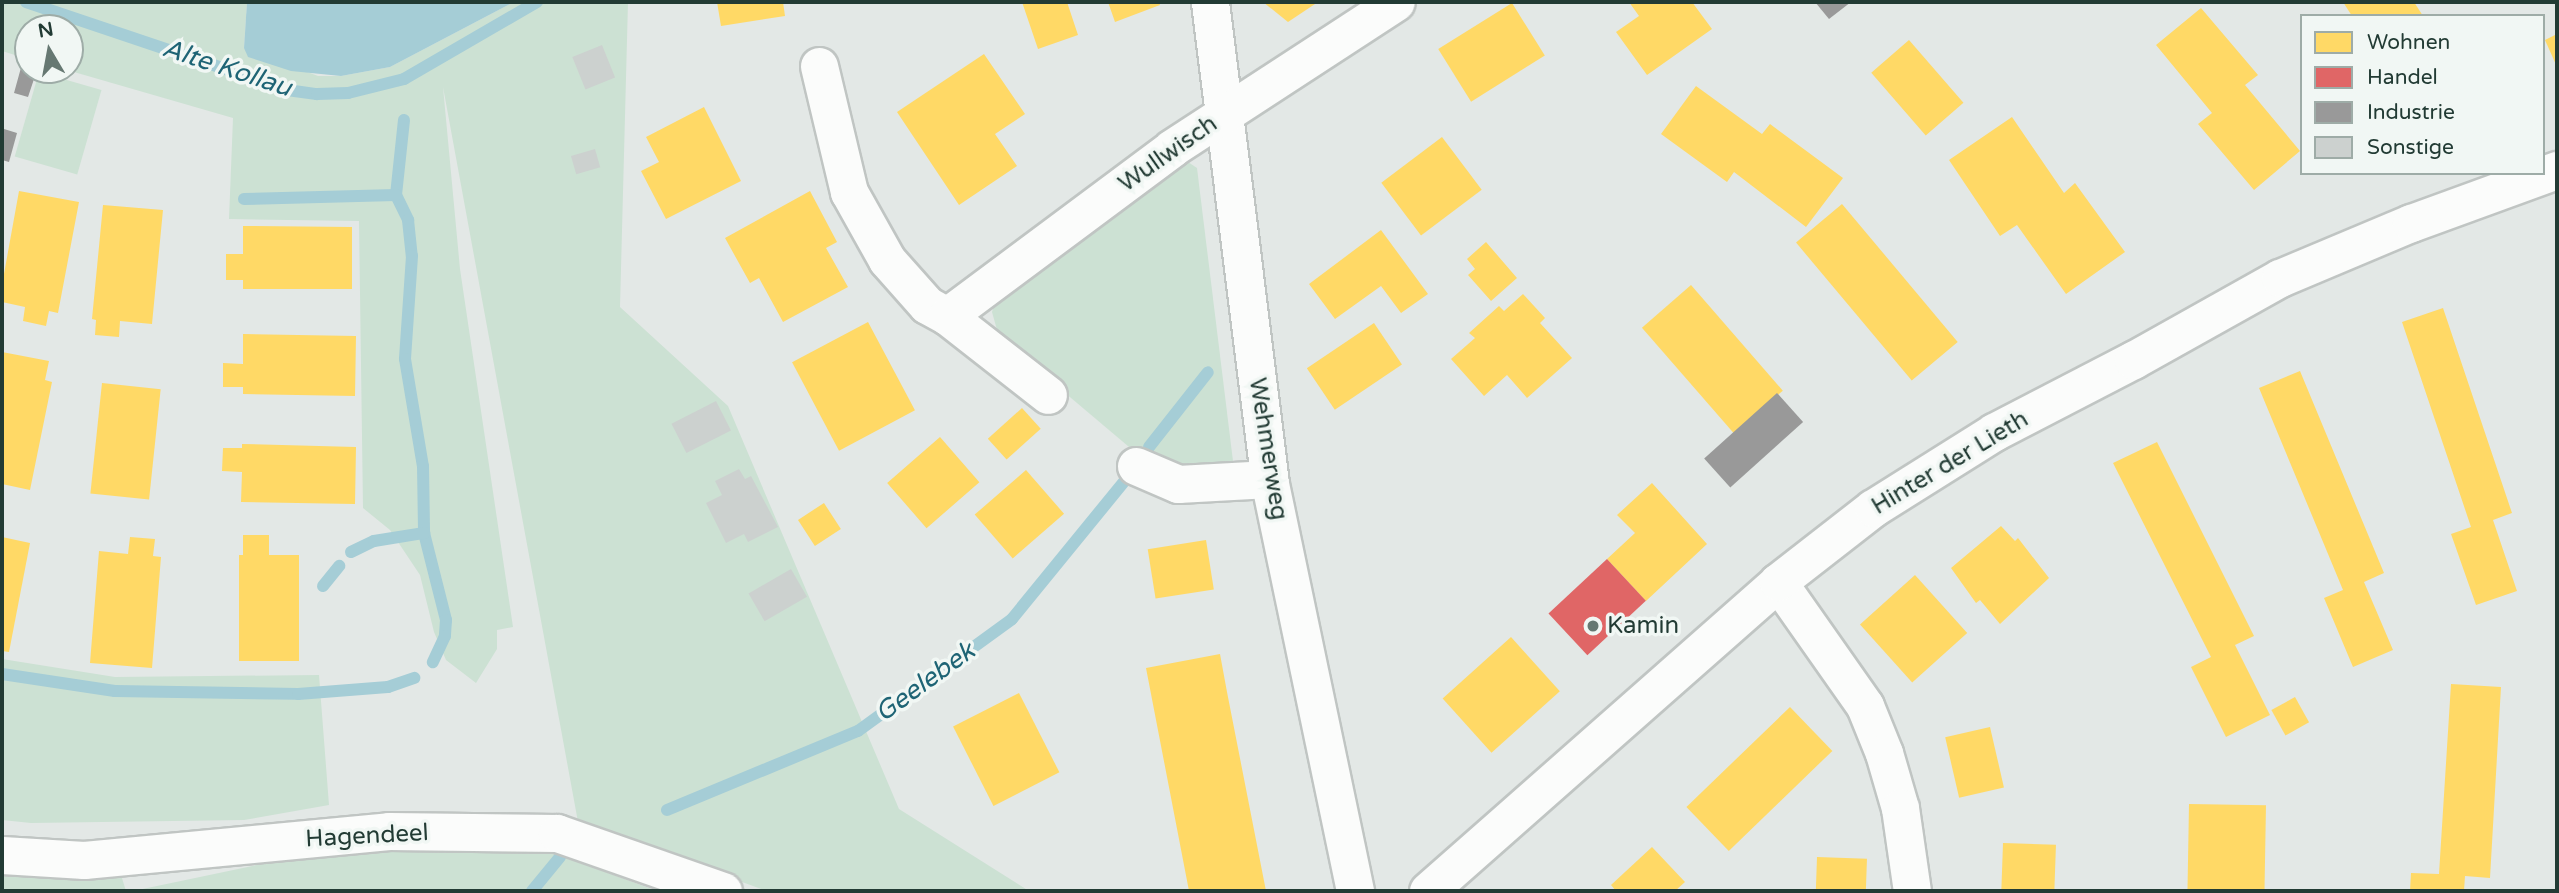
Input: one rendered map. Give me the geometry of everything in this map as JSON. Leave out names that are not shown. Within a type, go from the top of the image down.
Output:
[{"type":"street","name":"Wehmerweg","points":[[1210,2],[1269,479],[1355,891]]},
{"type":"street","name":"Wullwisch","points":[[947,316],[1172,148],[1396,2]]},
{"type":"street","points":[[819,66],[849,192],[887,260],[927,305],[947,316],[1048,395]]},
{"type":"street","name":"Hinter der Lieth","points":[[1428,891],[1778,582],[1873,508],[1994,432],[2133,360],[2280,278],[2411,223],[2543,175]]},
{"type":"street","points":[[1136,466],[1178,484],[1269,479]]},
{"type":"street","points":[[1778,582],[1865,706],[1885,753],[1899,808],[1912,891]]},
{"type":"street","name":"Hagendeel","points":[[2,855],[84,860],[388,831],[556,833],[723,891]]},
{"type":"green space","points":[[2,2],[247,2],[244,48],[318,76],[341,76],[390,67],[514,2],[628,2],[620,307],[728,406],[899,809],[1029,891],[767,891],[578,822],[443,87],[460,269],[513,627],[497,630],[497,649],[476,683],[446,660],[434,632],[420,575],[390,530],[363,508],[359,221],[229,219],[233,118],[84,75],[84,14],[14,14],[14,55],[2,51]]},
{"type":"green space","points":[[36,84],[81,84],[101,90],[77,175],[15,157]]},
{"type":"green space","points":[[1188,162],[1197,168],[1233,461],[1224,466],[1176,469],[1135,452],[999,337],[992,312],[999,291],[1176,164]]},
{"type":"green space","points":[[2,659],[115,677],[319,675],[329,805],[244,820],[31,823],[2,820]]},
{"type":"green space","points":[[366,842],[554,853],[657,891],[133,891]]},
{"type":"green space","points":[[2,872],[121,875],[126,891],[2,891]]},
{"type":"water","points":[[247,2],[514,2],[390,67],[341,76],[291,71],[248,57],[244,48]]},
{"type":"building: Wohnen","points":[[717,2],[783,2],[785,16],[721,26]]},
{"type":"building: Wohnen","points":[[1022,2],[1067,2],[1078,35],[1038,49]]},
{"type":"building: Wohnen","points":[[1108,2],[1159,2],[1160,5],[1115,22]]},
{"type":"building: Wohnen","points":[[1263,2],[1318,2],[1288,22]]},
{"type":"building: Wohnen","points":[[1629,2],[1692,2],[1712,29],[1647,75],[1616,32],[1639,16]]},
{"type":"building: Wohnen","points":[[2343,2],[2414,2],[2422,14],[2351,14]]},
{"type":"building: Wohnen","points":[[1512,3],[1545,56],[1471,102],[1438,49]]},
{"type":"building: Wohnen","points":[[2201,8],[2258,75],[2245,85],[2300,151],[2254,190],[2198,124],[2212,113],[2156,45]]},
{"type":"building: Wohnen","points":[[2557,34],[2557,67],[2545,40]]},
{"type":"building: Wohnen","points":[[1909,40],[1963,103],[1926,135],[1871,73]]},
{"type":"building: Wohnen","points":[[984,54],[1025,114],[995,134],[1017,166],[959,205],[897,112]]},
{"type":"building: Wohnen","points":[[1696,86],[1762,134],[1770,124],[1843,178],[1806,227],[1734,172],[1727,182],[1661,134]]},
{"type":"building: Wohnen","points":[[704,107],[741,181],[666,219],[641,171],[659,162],[646,137]]},
{"type":"building: Wohnen","points":[[2012,117],[2064,193],[2075,183],[2125,252],[2066,294],[2017,225],[2000,236],[1949,160]]},
{"type":"building: Wohnen","points":[[1442,137],[1482,190],[1421,235],[1381,183]]},
{"type":"building: Wohnen","points":[[19,191],[79,202],[58,313],[49,311],[46,326],[23,321],[25,307],[2,302],[2,285]]},
{"type":"building: Wohnen","points":[[810,191],[837,242],[826,248],[848,287],[783,322],[759,278],[750,283],[725,238]]},
{"type":"building: Wohnen","points":[[1842,204],[1958,342],[1912,380],[1796,243]]},
{"type":"building: Wohnen","points":[[103,205],[163,210],[152,324],[120,321],[119,337],[95,335],[96,320],[92,319]]},
{"type":"building: Wohnen","points":[[243,226],[352,227],[352,289],[243,289],[243,280],[226,280],[226,254],[243,254]]},
{"type":"building: Wohnen","points":[[1381,230],[1428,294],[1401,313],[1381,286],[1335,319],[1309,284]]},
{"type":"building: Wohnen","points":[[1486,242],[1517,278],[1491,301],[1468,275],[1475,269],[1467,259]]},
{"type":"building: Wohnen","points":[[1691,285],[1783,391],[1734,433],[1642,328]]},
{"type":"building: Wohnen","points":[[1523,294],[1545,318],[1540,323],[1572,358],[1527,398],[1507,375],[1484,396],[1451,359],[1475,338],[1469,333],[1499,306],[1504,311]]},
{"type":"building: Wohnen","points":[[2443,308],[2512,513],[2493,520],[2517,591],[2476,605],[2451,534],[2471,527],[2402,322]]},
{"type":"building: Wohnen","points":[[868,322],[915,410],[839,451],[792,362]]},
{"type":"building: Wohnen","points":[[1374,323],[1402,364],[1335,410],[1307,368]]},
{"type":"building: Wohnen","points":[[243,334],[356,336],[355,396],[243,394],[243,387],[223,387],[223,363],[243,364]]},
{"type":"building: Wohnen","points":[[2,352],[49,361],[45,380],[52,382],[30,490],[2,484]]},
{"type":"building: Wohnen","points":[[2300,371],[2384,573],[2364,582],[2393,650],[2353,667],[2324,598],[2343,590],[2259,388]]},
{"type":"building: Wohnen","points":[[102,383],[161,389],[149,500],[90,493]]},
{"type":"building: Wohnen","points":[[1022,408],[1041,429],[1007,460],[988,439]]},
{"type":"building: Wohnen","points":[[940,437],[979,482],[927,528],[887,483]]},
{"type":"building: Wohnen","points":[[2157,442],[2254,636],[2235,645],[2270,715],[2226,737],[2191,667],[2211,657],[2113,463]]},
{"type":"building: Wohnen","points":[[242,444],[356,447],[355,504],[241,502],[242,472],[222,471],[223,448],[242,448]]},
{"type":"building: Wohnen","points":[[1026,470],[1064,514],[1013,558],[975,515]]},
{"type":"building: Wohnen","points":[[1652,483],[1707,544],[1646,601],[1607,559],[1635,533],[1617,515]]},
{"type":"building: Wohnen","points":[[824,503],[841,529],[815,546],[798,520]]},
{"type":"building: Wohnen","points":[[2001,526],[2015,541],[2018,538],[2049,578],[2000,624],[1980,600],[1976,603],[1951,568]]},
{"type":"building: Wohnen","points":[[243,535],[269,535],[269,555],[299,555],[299,661],[239,661],[239,555],[243,555]]},
{"type":"building: Wohnen","points":[[2,537],[30,543],[9,652],[2,651]]},
{"type":"building: Wohnen","points":[[130,537],[155,539],[153,556],[161,557],[152,668],[90,663],[99,551],[128,554]]},
{"type":"building: Wohnen","points":[[1206,540],[1214,589],[1156,599],[1148,549]]},
{"type":"building: Wohnen","points":[[1915,575],[1967,633],[1912,682],[1860,625]]},
{"type":"building: Wohnen","points":[[1511,637],[1560,691],[1491,753],[1443,699]]},
{"type":"building: Wohnen","points":[[1220,654],[1266,891],[1189,891],[1146,668]]},
{"type":"building: Wohnen","points":[[2451,684],[2501,687],[2490,878],[2465,876],[2464,891],[2410,891],[2411,873],[2439,874]]},
{"type":"building: Wohnen","points":[[1019,693],[1059,772],[993,806],[953,727]]},
{"type":"building: Wohnen","points":[[2295,697],[2309,722],[2285,735],[2271,710]]},
{"type":"building: Wohnen","points":[[1790,707],[1832,751],[1729,851],[1686,807]]},
{"type":"building: Wohnen","points":[[1990,727],[2004,787],[1959,798],[1945,737]]},
{"type":"building: Wohnen","points":[[2189,804],[2266,805],[2264,891],[2187,891]]},
{"type":"building: Wohnen","points":[[2003,843],[2056,845],[2054,891],[2001,891]]},
{"type":"building: Wohnen","points":[[1652,847],[1685,882],[1675,891],[1616,891],[1611,885]]},
{"type":"building: Wohnen","points":[[1817,857],[1867,859],[1866,891],[1816,891]]},
{"type":"building: Handel","points":[[1607,559],[1646,601],[1587,655],[1548,614]]},
{"type":"building: Industrie","points":[[1815,2],[1851,2],[1829,19]]},
{"type":"building: Industrie","points":[[16,84],[32,84],[28,97],[14,93]]},
{"type":"building: Industrie","points":[[4,129],[17,133],[9,162],[2,160]]},
{"type":"building: Industrie","points":[[1777,393],[1803,422],[1730,488],[1704,459]]},
{"type":"building: Sonstige","points":[[602,45],[615,77],[585,89],[572,57]]},
{"type":"building: Sonstige","points":[[595,149],[600,167],[576,174],[571,156]]},
{"type":"building: Sonstige","points":[[716,401],[731,430],[686,453],[671,424]]},
{"type":"building: Sonstige","points":[[739,469],[745,479],[751,476],[778,527],[748,542],[744,534],[726,543],[706,503],[722,495],[715,481]]},
{"type":"building: Sonstige","points":[[791,569],[807,597],[765,621],[749,594]]},
{"type":"waterway","name":"Alte Kollau","points":[[26,2],[287,90],[317,94],[348,93],[404,79],[537,2]]},
{"type":"waterway","points":[[404,120],[396,195],[408,220],[412,256],[405,359],[423,466],[424,533],[446,620],[445,636],[433,662]]},
{"type":"waterway","points":[[244,199],[396,195]]},
{"type":"waterway","name":"Geelebek","points":[[1149,447],[1208,372]]},
{"type":"waterway","name":"Geelebek","points":[[667,810],[858,731],[1012,619],[1127,478]]},
{"type":"waterway","points":[[351,552],[374,541],[424,533]]},
{"type":"waterway","points":[[323,586],[339,566]]},
{"type":"waterway","points":[[2,674],[115,691],[298,694],[388,687],[414,678]]},
{"type":"waterway","name":"Geelebek","points":[[532,891],[560,857]]},
{"type":"place","name":"Kamin","points":[[1593,626]]}]
